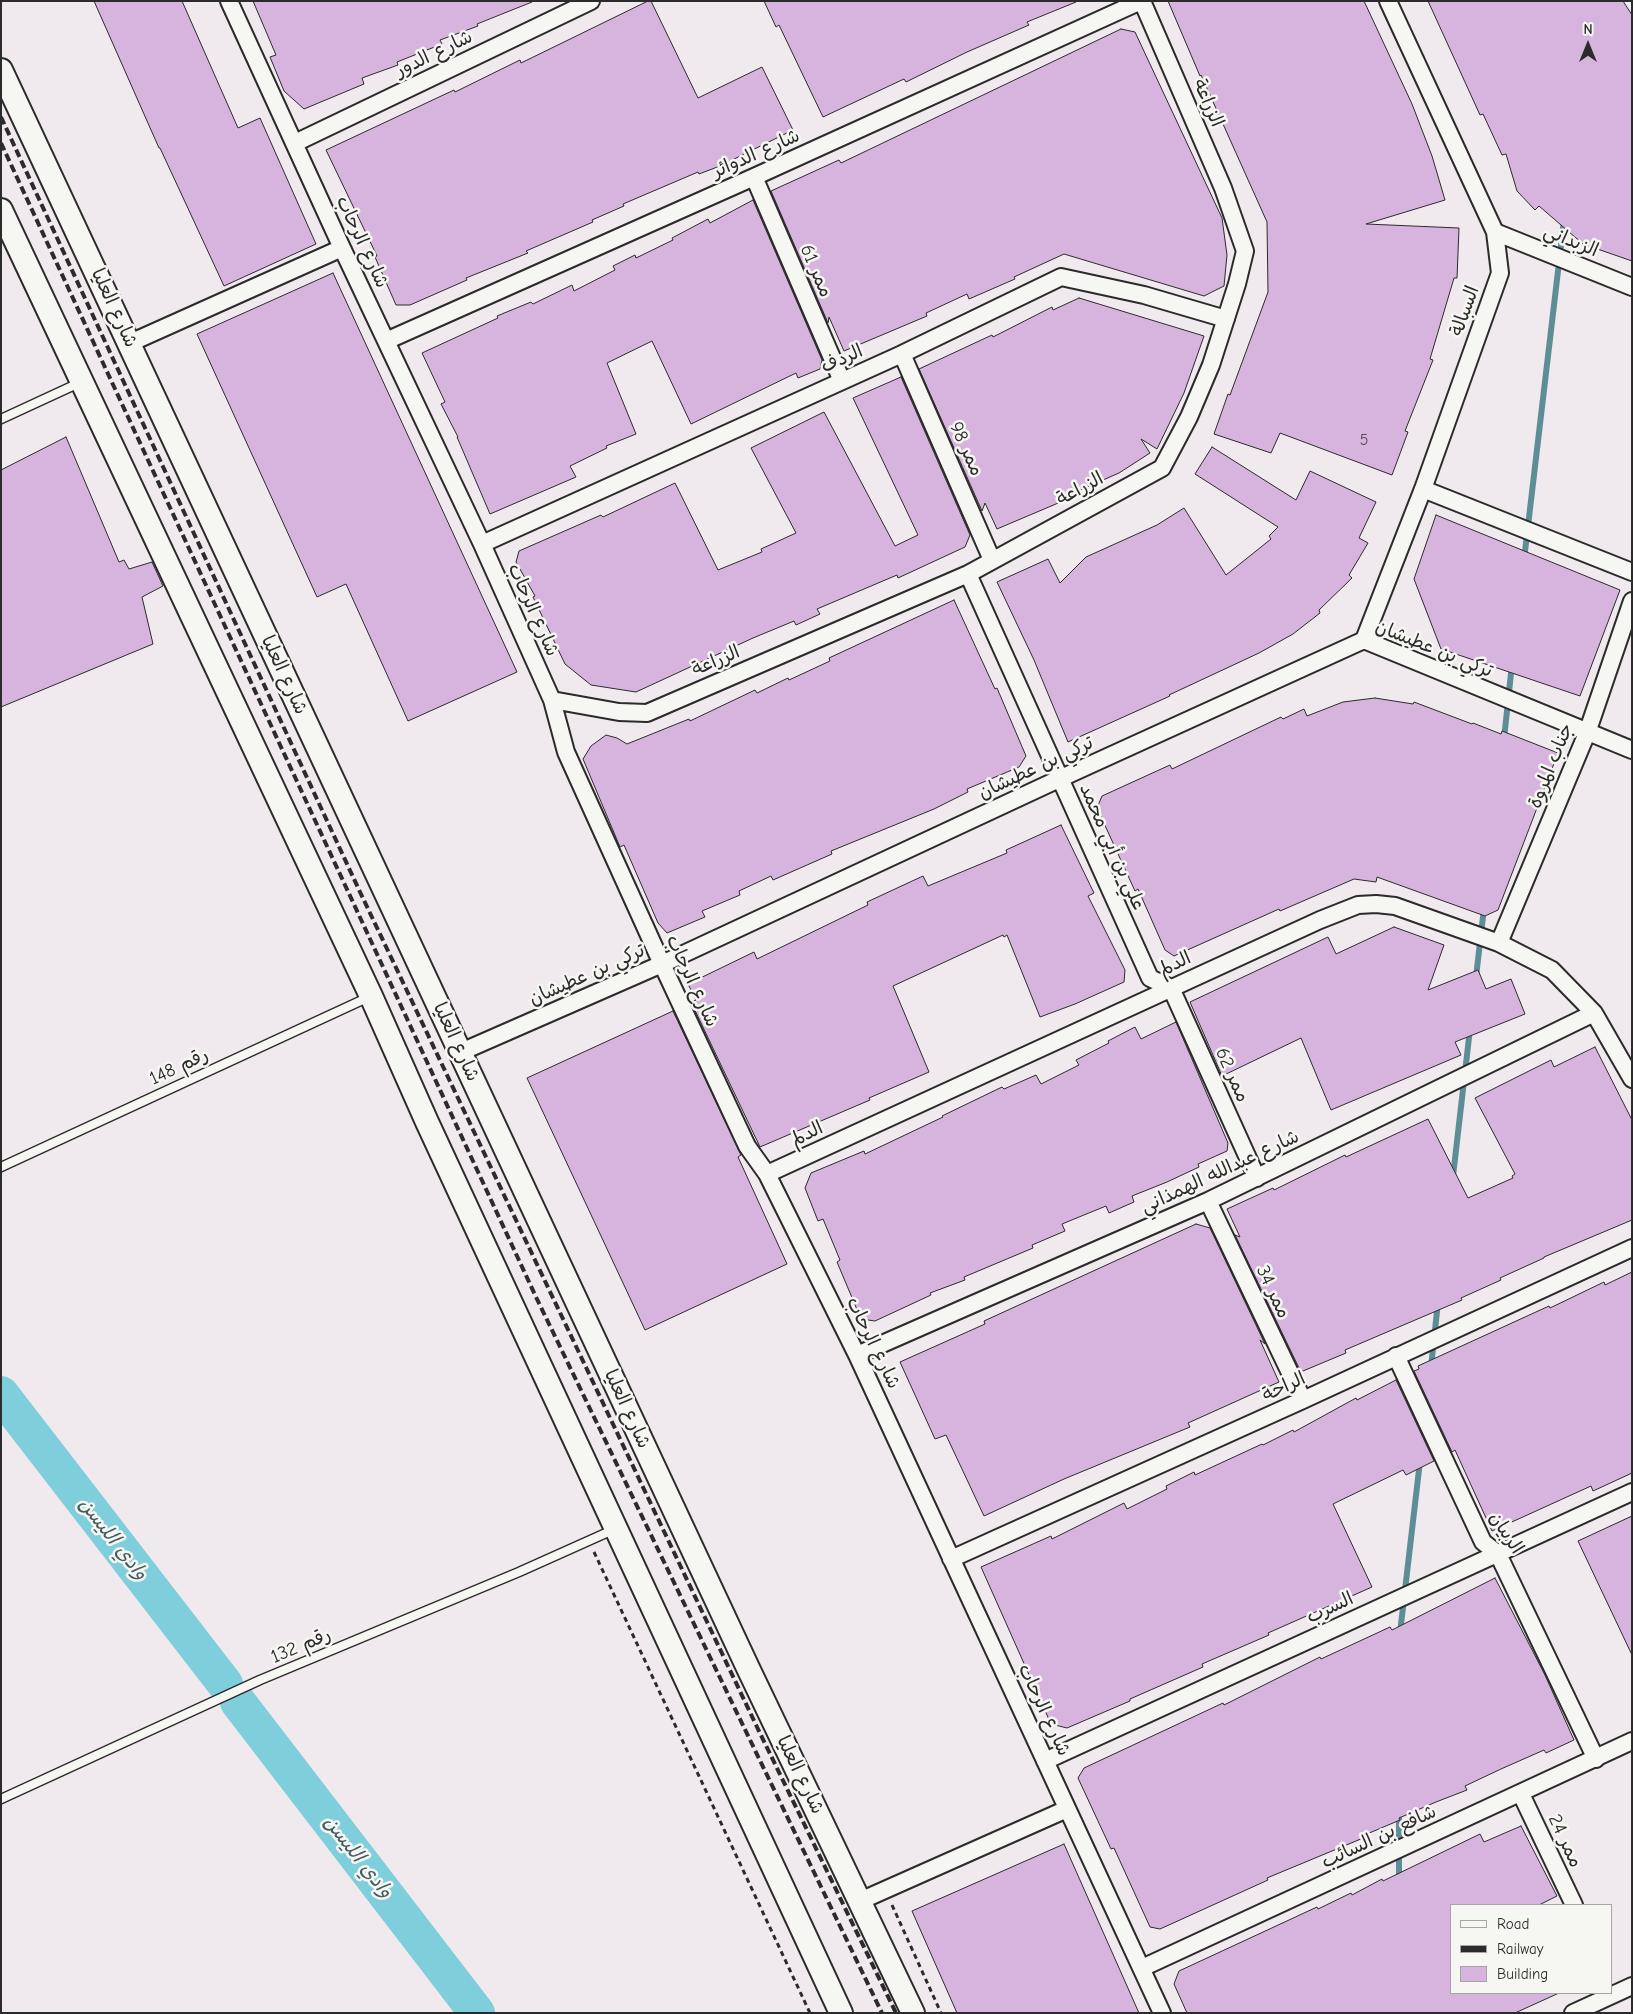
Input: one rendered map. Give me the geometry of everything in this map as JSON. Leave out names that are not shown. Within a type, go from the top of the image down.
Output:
[{"type":"main road","name":"شارع العليا","points":[[1,70],[748,1668],[913,2013]]},
{"type":"main road","points":[[1,210],[371,996],[615,1529],[841,2013]]},
{"type":"street","name":"شارع الرحاب","points":[[228,1],[482,544],[552,700],[566,752],[662,964],[747,1146],[767,1174],[857,1356],[1162,2013]]},
{"type":"street","name":"شارع الدور","points":[[295,143],[591,1]]},
{"type":"street","name":"شارع الدوائر","points":[[386,341],[1142,1]]},
{"type":"street","name":"الزراعة","points":[[552,700],[610,711],[647,713],[968,574],[1162,468],[1189,417],[1211,365],[1237,284],[1245,251],[1223,188],[1142,1]]},
{"type":"street","name":"السبالة","points":[[1364,640],[1423,489],[1500,273],[1494,232],[1388,1]]},
{"type":"street","name":"ممر 61","points":[[754,177],[842,381]]},
{"type":"street","name":"الزبداني","points":[[1494,232],[1632,287]]},
{"type":"street","points":[[130,343],[342,248]]},
{"type":"street","name":"الردف","points":[[482,544],[902,354],[1062,277],[1144,295],[1226,319]]},
{"type":"street","name":"ممر 98","points":[[902,354],[992,560]]},
{"type":"street","points":[[1423,489],[1632,572]]},
{"type":"street","name":"علي بن أبي محمد","points":[[968,574],[1150,978],[1171,988]]},
{"type":"street","name":"جناب المروة","points":[[1499,943],[1587,733],[1632,601]]},
{"type":"street","name":"تركي بن عطيشان","points":[[460,1052],[662,964],[1059,779],[1364,640],[1632,750]]},
{"type":"street","name":"الدلم","points":[[767,1174],[1320,920],[1358,905],[1395,906],[1499,943],[1552,970],[1594,1013],[1631,1075]]},
{"type":"street","name":"ممر 62","points":[[1171,988],[1257,1178]]},
{"type":"street","name":"شارع عبدالله الهمذاني","points":[[857,1356],[1208,1201],[1594,1013]]},
{"type":"street","name":"ممر 34","points":[[1208,1201],[1303,1400]]},
{"type":"street","name":"الراحة","points":[[951,1559],[1303,1400],[1632,1248]]},
{"type":"street","name":"الربيان","points":[[1396,1356],[1483,1542],[1498,1554],[1596,1759]]},
{"type":"street","name":"السرب","points":[[1045,1761],[1632,1492]]},
{"type":"street","name":"شافع بن السائب","points":[[1142,1968],[1632,1742]]},
{"type":"street","name":"ممر 24","points":[[1520,1794],[1574,1904]]},
{"type":"street","points":[[860,1901],[1067,1809]]},
{"type":"street","points":[[1614,1989],[1632,1986]]},
{"type":"street","points":[[1573,2013],[1605,1994]]},
{"type":"lane","points":[[1,419],[82,381]]},
{"type":"lane","name":"رقم 148","points":[[1,1168],[371,996]]},
{"type":"lane","name":"رقم 132","points":[[1,1799],[260,1680],[615,1529]]},
{"type":"path","points":[[589,1541],[810,2013]]},
{"type":"path","points":[[885,1890],[941,2013]]},
{"type":"building","points":[[94,1],[182,1],[238,128],[260,118],[316,244],[224,286],[159,148]]},
{"type":"building","points":[[253,1],[532,2],[477,24],[478,26],[440,40],[442,44],[397,62],[398,65],[362,78],[364,84],[304,109],[284,91],[270,57],[276,55]]},
{"type":"building","points":[[651,1],[698,98],[762,67],[793,130],[720,166],[699,174],[698,172],[623,204],[624,206],[592,220],[593,222],[526,251],[528,253],[466,278],[467,280],[410,305],[396,305],[375,257],[377,256],[326,150],[454,90],[455,92],[520,60],[521,63]]},
{"type":"building","points":[[764,1],[1076,2],[1027,22],[1029,25],[967,52],[906,82],[904,79],[823,117],[779,25],[776,27]]},
{"type":"building","points":[[1168,1],[1364,1],[1412,104],[1432,156],[1445,200],[1366,224],[1459,228],[1457,278],[1454,278],[1430,359],[1433,360],[1405,431],[1408,432],[1392,475],[1280,433],[1271,453],[1214,434],[1268,292],[1267,222]]},
{"type":"building","points":[[1428,1],[1623,1],[1632,15],[1632,261],[1583,244],[1539,206],[1535,210],[1517,191],[1506,154],[1502,155],[1483,114],[1480,115]]},
{"type":"building","points":[[1121,29],[1135,32],[1222,218],[1227,255],[1224,286],[1204,296],[1064,254],[1014,277],[1015,279],[969,299],[967,294],[926,313],[927,316],[844,351],[829,317],[828,323],[771,191],[839,160],[841,163]]},
{"type":"building","points":[[753,200],[822,360],[820,369],[798,378],[796,373],[691,424],[652,341],[607,363],[636,434],[606,446],[607,448],[570,466],[576,477],[490,514],[458,437],[441,404],[445,402],[422,353],[498,318],[497,316],[531,302],[533,304],[572,285],[574,291],[615,270],[613,266],[635,255],[636,258],[673,240],[672,238],[708,219],[710,223]]},
{"type":"building","points":[[333,273],[517,672],[408,721],[346,584],[317,597],[197,334]]},
{"type":"building","points":[[1079,298],[1204,336],[1184,393],[1157,449],[1141,439],[1150,453],[1119,473],[1069,495],[1070,498],[997,529],[985,503],[982,511],[919,369],[992,335],[993,337],[1052,307],[1053,310]]},
{"type":"building","points":[[901,377],[970,535],[965,547],[898,578],[897,575],[817,609],[820,614],[796,625],[794,621],[753,638],[636,692],[591,685],[565,664],[533,597],[535,596],[516,562],[519,551],[601,515],[603,517],[675,483],[718,570],[762,552],[761,549],[796,533],[751,448],[824,412],[895,546],[918,535],[853,398]]},
{"type":"building","points":[[66,437],[119,562],[124,560],[129,569],[152,562],[163,586],[142,597],[153,644],[1,707],[1,470]]},
{"type":"building","points":[[1212,447],[1296,500],[1310,471],[1376,502],[1359,538],[1368,543],[1349,575],[1352,578],[1319,610],[1320,613],[1293,634],[1259,653],[1170,696],[1068,742],[1034,660],[997,582],[1048,559],[1060,583],[1086,557],[1157,525],[1184,508],[1226,575],[1271,539],[1269,536],[1278,527],[1195,474]]},
{"type":"building","points":[[1436,515],[1620,590],[1580,696],[1441,649],[1414,579]]},
{"type":"building","points":[[954,600],[995,689],[997,688],[1026,756],[1019,767],[967,789],[968,792],[934,809],[831,851],[832,854],[773,880],[771,876],[739,891],[740,895],[702,911],[705,917],[667,933],[658,923],[624,845],[620,847],[583,759],[591,746],[606,735],[617,738],[627,744],[689,719],[690,721],[755,690],[757,693],[788,678],[789,680],[830,661],[829,658]]},
{"type":"building","points":[[1375,698],[1413,704],[1414,702],[1501,734],[1502,731],[1558,753],[1498,910],[1485,916],[1377,877],[1376,882],[1354,879],[1280,911],[1279,909],[1174,956],[1165,950],[1138,889],[1135,891],[1097,808],[1102,796],[1170,765],[1172,769],[1281,717],[1283,719],[1304,709],[1307,716],[1343,702]]},
{"type":"building","points":[[1061,825],[1094,893],[1088,896],[1125,970],[1124,982],[1040,1017],[1007,935],[1004,937],[1003,935],[893,986],[929,1072],[869,1098],[870,1100],[760,1147],[691,1002],[696,1000],[688,984],[754,952],[757,959],[868,905],[867,902],[923,876],[928,886],[1007,853],[1006,850]]},
{"type":"building","points":[[1394,927],[1444,945],[1428,990],[1478,970],[1486,989],[1511,979],[1525,1014],[1455,1042],[1461,1055],[1331,1110],[1301,1038],[1222,1076],[1190,1002],[1328,937],[1336,954]]},
{"type":"building","points":[[673,1011],[741,1155],[738,1157],[787,1264],[645,1330],[527,1078]]},
{"type":"building","points":[[1176,1022],[1228,1143],[1227,1151],[1198,1164],[1199,1167],[1132,1196],[1134,1202],[1109,1213],[1106,1206],[1062,1224],[1065,1231],[1032,1245],[1033,1248],[964,1277],[965,1280],[930,1293],[931,1295],[875,1321],[861,1319],[837,1262],[840,1260],[823,1219],[818,1221],[805,1188],[811,1173],[864,1151],[865,1154],[1002,1087],[1004,1089],[1036,1075],[1041,1084],[1079,1065],[1076,1060],[1135,1027],[1141,1039]]},
{"type":"building","points":[[1595,1047],[1632,1120],[1632,1220],[1544,1257],[1500,1278],[1501,1280],[1461,1298],[1462,1300],[1345,1350],[1346,1353],[1303,1371],[1299,1368],[1235,1235],[1240,1237],[1227,1209],[1273,1188],[1274,1190],[1345,1155],[1346,1157],[1428,1119],[1468,1198],[1513,1178],[1512,1176],[1515,1174],[1475,1098],[1551,1060],[1554,1067]]},
{"type":"building","points":[[1196,1224],[1210,1228],[1265,1344],[1260,1340],[1279,1382],[1188,1423],[1190,1427],[1064,1479],[984,1516],[946,1435],[935,1439],[900,1362],[985,1324],[984,1321]]},
{"type":"building","points":[[1632,1272],[1632,1473],[1593,1491],[1591,1486],[1492,1531],[1455,1450],[1452,1452],[1414,1371],[1419,1369],[1418,1366],[1549,1306],[1550,1308],[1604,1282],[1605,1285]]},
{"type":"building","points":[[1396,1380],[1434,1461],[1406,1475],[1403,1470],[1333,1504],[1372,1587],[1202,1664],[1203,1667],[1130,1699],[1130,1701],[1067,1728],[1051,1724],[981,1567],[1051,1536],[1052,1539],[1124,1503],[1127,1509],[1167,1489],[1166,1486],[1194,1472],[1195,1475],[1293,1430],[1294,1432],[1356,1398],[1357,1400]]},
{"type":"building","points":[[1632,1516],[1632,1655],[1578,1541]]},
{"type":"building","points":[[1495,1578],[1545,1675],[1574,1740],[1546,1753],[1544,1750],[1501,1769],[1465,1786],[1467,1790],[1399,1818],[1400,1820],[1367,1834],[1368,1836],[1267,1878],[1268,1880],[1160,1929],[1150,1927],[1114,1848],[1111,1849],[1078,1778],[1084,1768],[1223,1703],[1224,1705],[1320,1657],[1321,1659],[1390,1627],[1392,1630]]},
{"type":"building","points":[[1521,1826],[1557,1896],[1541,1904],[1450,1904],[1450,1994],[1557,1994],[1515,2013],[1187,2013],[1174,1984],[1179,1971],[1317,1907],[1318,1909],[1351,1893],[1352,1895],[1382,1879],[1383,1881],[1480,1834],[1484,1842]]},
{"type":"building","points":[[1064,1844],[1139,2013],[957,2013],[912,1911]]},
{"type":"waterway","points":[[1524,560],[1564,220]]},
{"type":"waterway","points":[[1504,739],[1512,664]]},
{"type":"waterway","points":[[1476,977],[1484,908]]},
{"type":"waterway","points":[[1453,1176],[1470,1029]]},
{"type":"waterway","points":[[1431,1367],[1438,1302]]},
{"type":"waterway","name":"وادي الليسن","points":[[1,1394],[225,1684]]},
{"type":"waterway","points":[[1400,1633],[1420,1461]]},
{"type":"waterway","name":"وادي الليسن","points":[[238,1702],[477,2013]]},
{"type":"waterway","points":[[1399,1813],[1399,1880]]},
{"type":"railway","points":[[1,117],[360,892],[757,1727],[896,2013]]},
{"type":"railway","points":[[1,143],[536,1297],[882,2013]]}]
